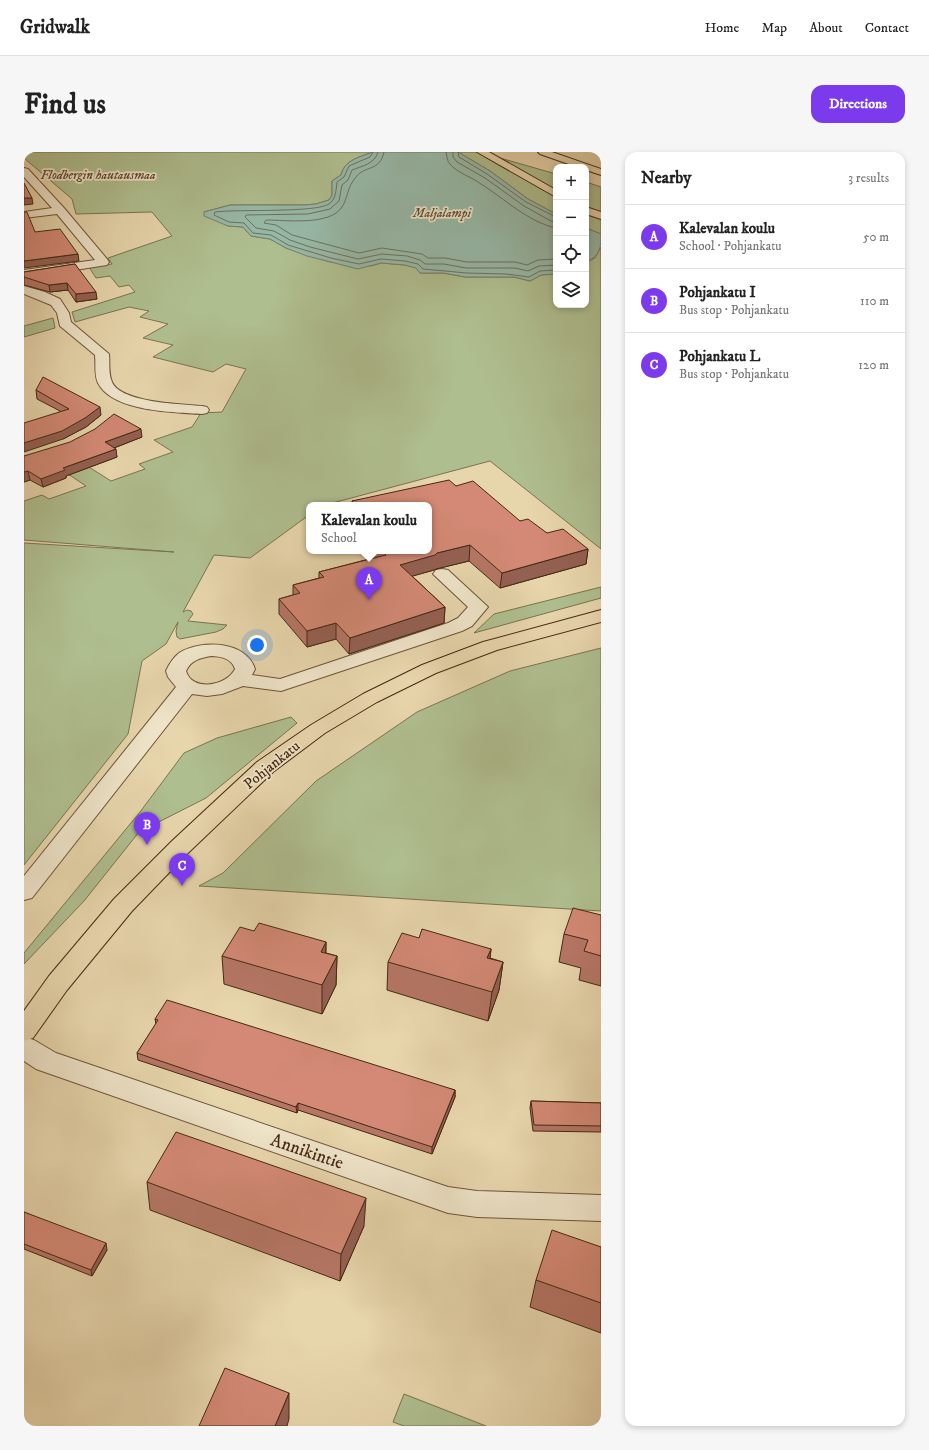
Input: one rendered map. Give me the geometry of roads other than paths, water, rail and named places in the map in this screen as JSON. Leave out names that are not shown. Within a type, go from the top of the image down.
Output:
[{"type":"main road","points":[[482,152],[553,192]]},
{"type":"main road","points":[[543,152],[601,172]]},
{"type":"main road","points":[[568,152],[601,164]]},
{"type":"main road","points":[[589,178],[601,180]]},
{"type":"main road","points":[[589,211],[601,216]]},
{"type":"main road","name":"Pohjankatu","points":[[24,1031],[67,972],[123,905],[186,842],[270,763],[318,729],[370,698],[429,669],[490,646],[601,616]]},
{"type":"street","points":[[24,172],[60,210],[103,262],[24,274]]},
{"type":"street","points":[[24,215],[60,210]]},
{"type":"street","points":[[24,290],[41,295],[56,302],[63,313],[65,323],[102,354],[102,371],[108,387],[128,400],[167,407],[202,410]]},
{"type":"street","points":[[117,412],[128,400]]},
{"type":"street","points":[[241,680],[281,685],[455,627],[465,622],[479,607],[442,574]]},
{"type":"street","points":[[207,651],[226,652],[236,655],[246,667],[245,674],[241,680],[233,685],[216,690],[199,690],[181,682],[177,677],[176,671],[182,660],[189,655],[207,651]]},
{"type":"street","points":[[24,892],[188,686]]},
{"type":"street","name":"Annikintie","points":[[24,1048],[46,1061],[448,1200],[477,1204],[601,1208]]},
{"type":"water","name":"Maljalampi","points":[[373,152],[458,152],[490,171],[528,199],[553,212],[553,274],[541,275],[530,281],[514,277],[465,277],[443,273],[420,273],[416,268],[405,265],[381,263],[358,269],[307,256],[286,248],[270,239],[251,236],[243,227],[228,226],[204,216],[204,212],[230,205],[305,205],[316,204],[329,200],[332,195],[332,181],[341,175],[345,166],[349,162]]},
{"type":"water","points":[[589,229],[601,234],[599,251],[589,261]]},
{"type":"place","name":"Kalevalan koulu","points":[[369,600]]},
{"type":"place","name":"Pohjankatu I","points":[[147,845]]},
{"type":"place","name":"Pohjankatu L","points":[[182,886]]},
{"type":"park label","name":"Flodbergin hautausmaa","points":[[98,175]]}]
